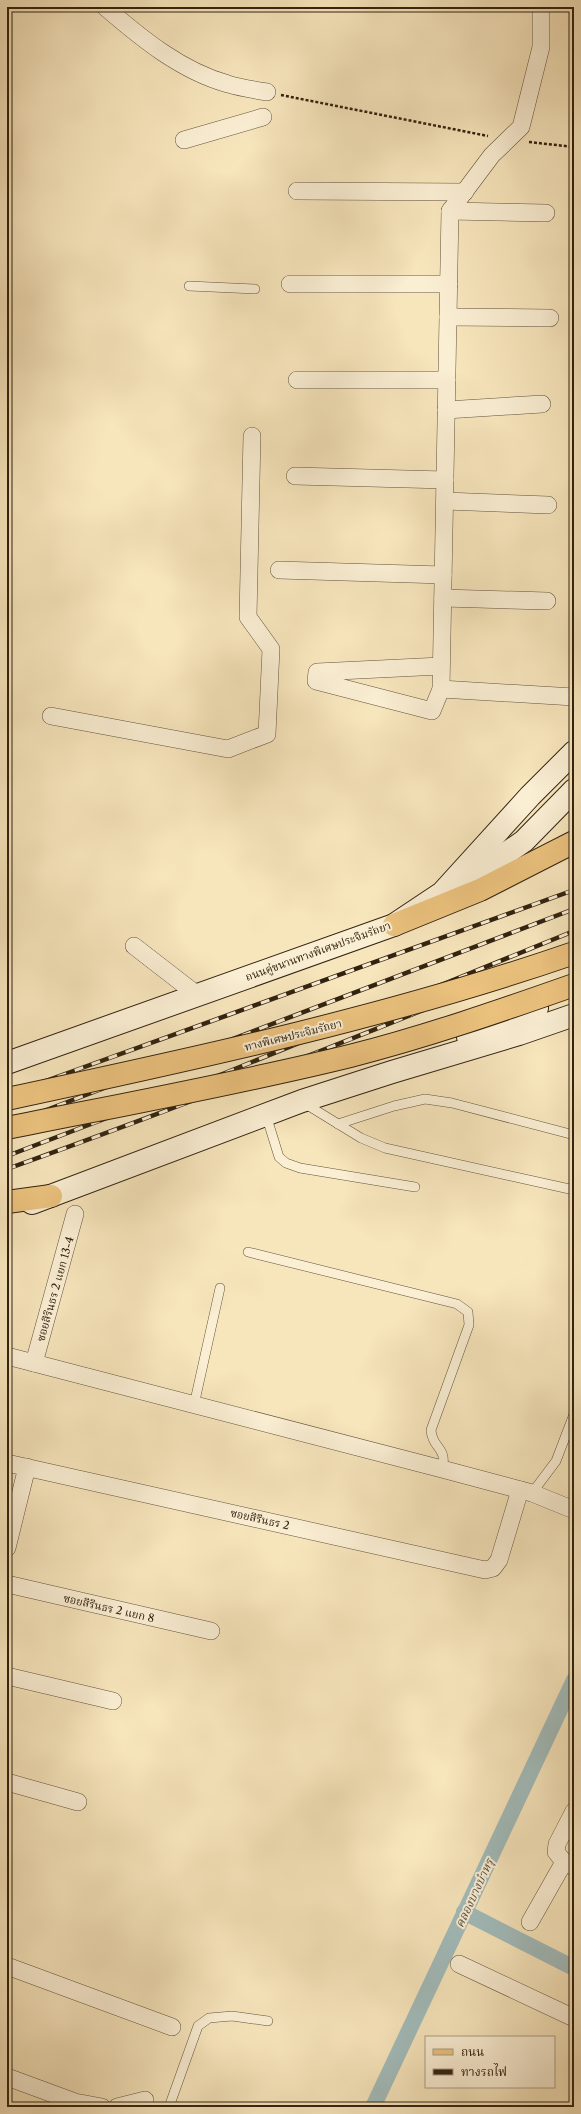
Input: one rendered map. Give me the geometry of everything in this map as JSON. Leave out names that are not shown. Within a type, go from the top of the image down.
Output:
[{"type":"main road","name":"ถนนคู่ขนานทางพิเศษประจิมรัถยา","points":[[7,1063],[196,994],[394,925],[442,893],[530,796],[574,752]]},
{"type":"main road","points":[[442,893],[488,866],[524,841],[574,790]]},
{"type":"main road","points":[[394,925],[480,890],[574,842]]},
{"type":"main road","name":"ทางพิเศษประจิมรัถยา","points":[[7,1099],[230,1050],[347,1022],[437,997],[574,953]]},
{"type":"main road","points":[[7,1128],[254,1078],[351,1055],[448,1028],[574,985]]},
{"type":"main road","points":[[392,1072],[506,1020],[574,994]]},
{"type":"main road","points":[[7,1212],[302,1101],[519,1034],[574,1015]]},
{"type":"main road","points":[[7,1202],[51,1196]]},
{"type":"street","points":[[105,7],[127,26],[178,63],[227,84],[267,92]]},
{"type":"street","points":[[441,666],[317,672],[316,681],[432,711],[441,689],[450,211],[492,156],[521,128],[541,47],[541,7]]},
{"type":"street","points":[[184,140],[263,117]]},
{"type":"street","points":[[297,191],[465,192]]},
{"type":"street","points":[[450,211],[546,213]]},
{"type":"street","points":[[290,284],[449,284]]},
{"type":"street","points":[[448,317],[550,318]]},
{"type":"street","points":[[298,380],[447,380]]},
{"type":"street","points":[[446,410],[542,404]]},
{"type":"street","points":[[51,716],[228,749],[267,734],[271,649],[248,617],[252,436]]},
{"type":"street","points":[[296,476],[445,480]]},
{"type":"street","points":[[444,502],[548,505]]},
{"type":"street","points":[[279,570],[443,575]]},
{"type":"street","points":[[443,598],[547,601]]},
{"type":"street","points":[[441,689],[574,697]]},
{"type":"street","points":[[134,946],[196,994]]},
{"type":"street","name":"ซอยสิรินธร 2 แยก 13-4","points":[[34,1363],[75,1214]]},
{"type":"street","points":[[7,1356],[442,1469],[526,1492],[574,1510]]},
{"type":"street","name":"ซอยสิรินธร 2","points":[[7,1463],[485,1570],[493,1568],[499,1560],[526,1492]]},
{"type":"street","points":[[7,1548],[27,1467]]},
{"type":"street","name":"ซอยสิรินธร 2 แยก 8","points":[[7,1584],[211,1631]]},
{"type":"street","points":[[7,1676],[113,1701]]},
{"type":"street","points":[[7,1782],[78,1802]]},
{"type":"street","points":[[530,1922],[569,1864],[556,1852],[557,1844],[574,1811]]},
{"type":"street","points":[[459,1964],[574,2018]]},
{"type":"street","points":[[7,1966],[172,2027]]},
{"type":"street","points":[[7,2077],[75,2102],[102,2107]]},
{"type":"street","points":[[117,2107],[145,2100]]},
{"type":"lane","points":[[189,286],[255,289]]},
{"type":"lane","points":[[338,1124],[394,1106],[425,1099],[452,1103],[574,1135]]},
{"type":"lane","points":[[302,1101],[361,1138],[385,1148],[574,1190]]},
{"type":"lane","points":[[266,1115],[279,1157],[286,1163],[300,1168],[415,1187]]},
{"type":"lane","points":[[248,1252],[457,1304],[468,1312],[469,1325],[431,1430],[431,1437],[444,1456],[442,1469]]},
{"type":"lane","points":[[194,1405],[220,1288]]},
{"type":"lane","points":[[526,1492],[556,1461],[574,1414]]},
{"type":"lane","points":[[170,2107],[198,2026],[208,2018],[232,2016],[268,2021]]},
{"type":"path","points":[[267,92],[508,140],[574,147]]},
{"type":"waterway","name":"คลองบางบำหรุ","points":[[373,2107],[574,1680]]},
{"type":"waterway","points":[[464,1912],[574,1968]]},
{"type":"railway","points":[[7,1095],[574,890]]},
{"type":"railway","points":[[7,1125],[574,909]]},
{"type":"railway","points":[[7,1156],[225,1073],[574,931]]},
{"type":"railway","points":[[7,1169],[150,1117],[292,1062],[574,948]]}]
